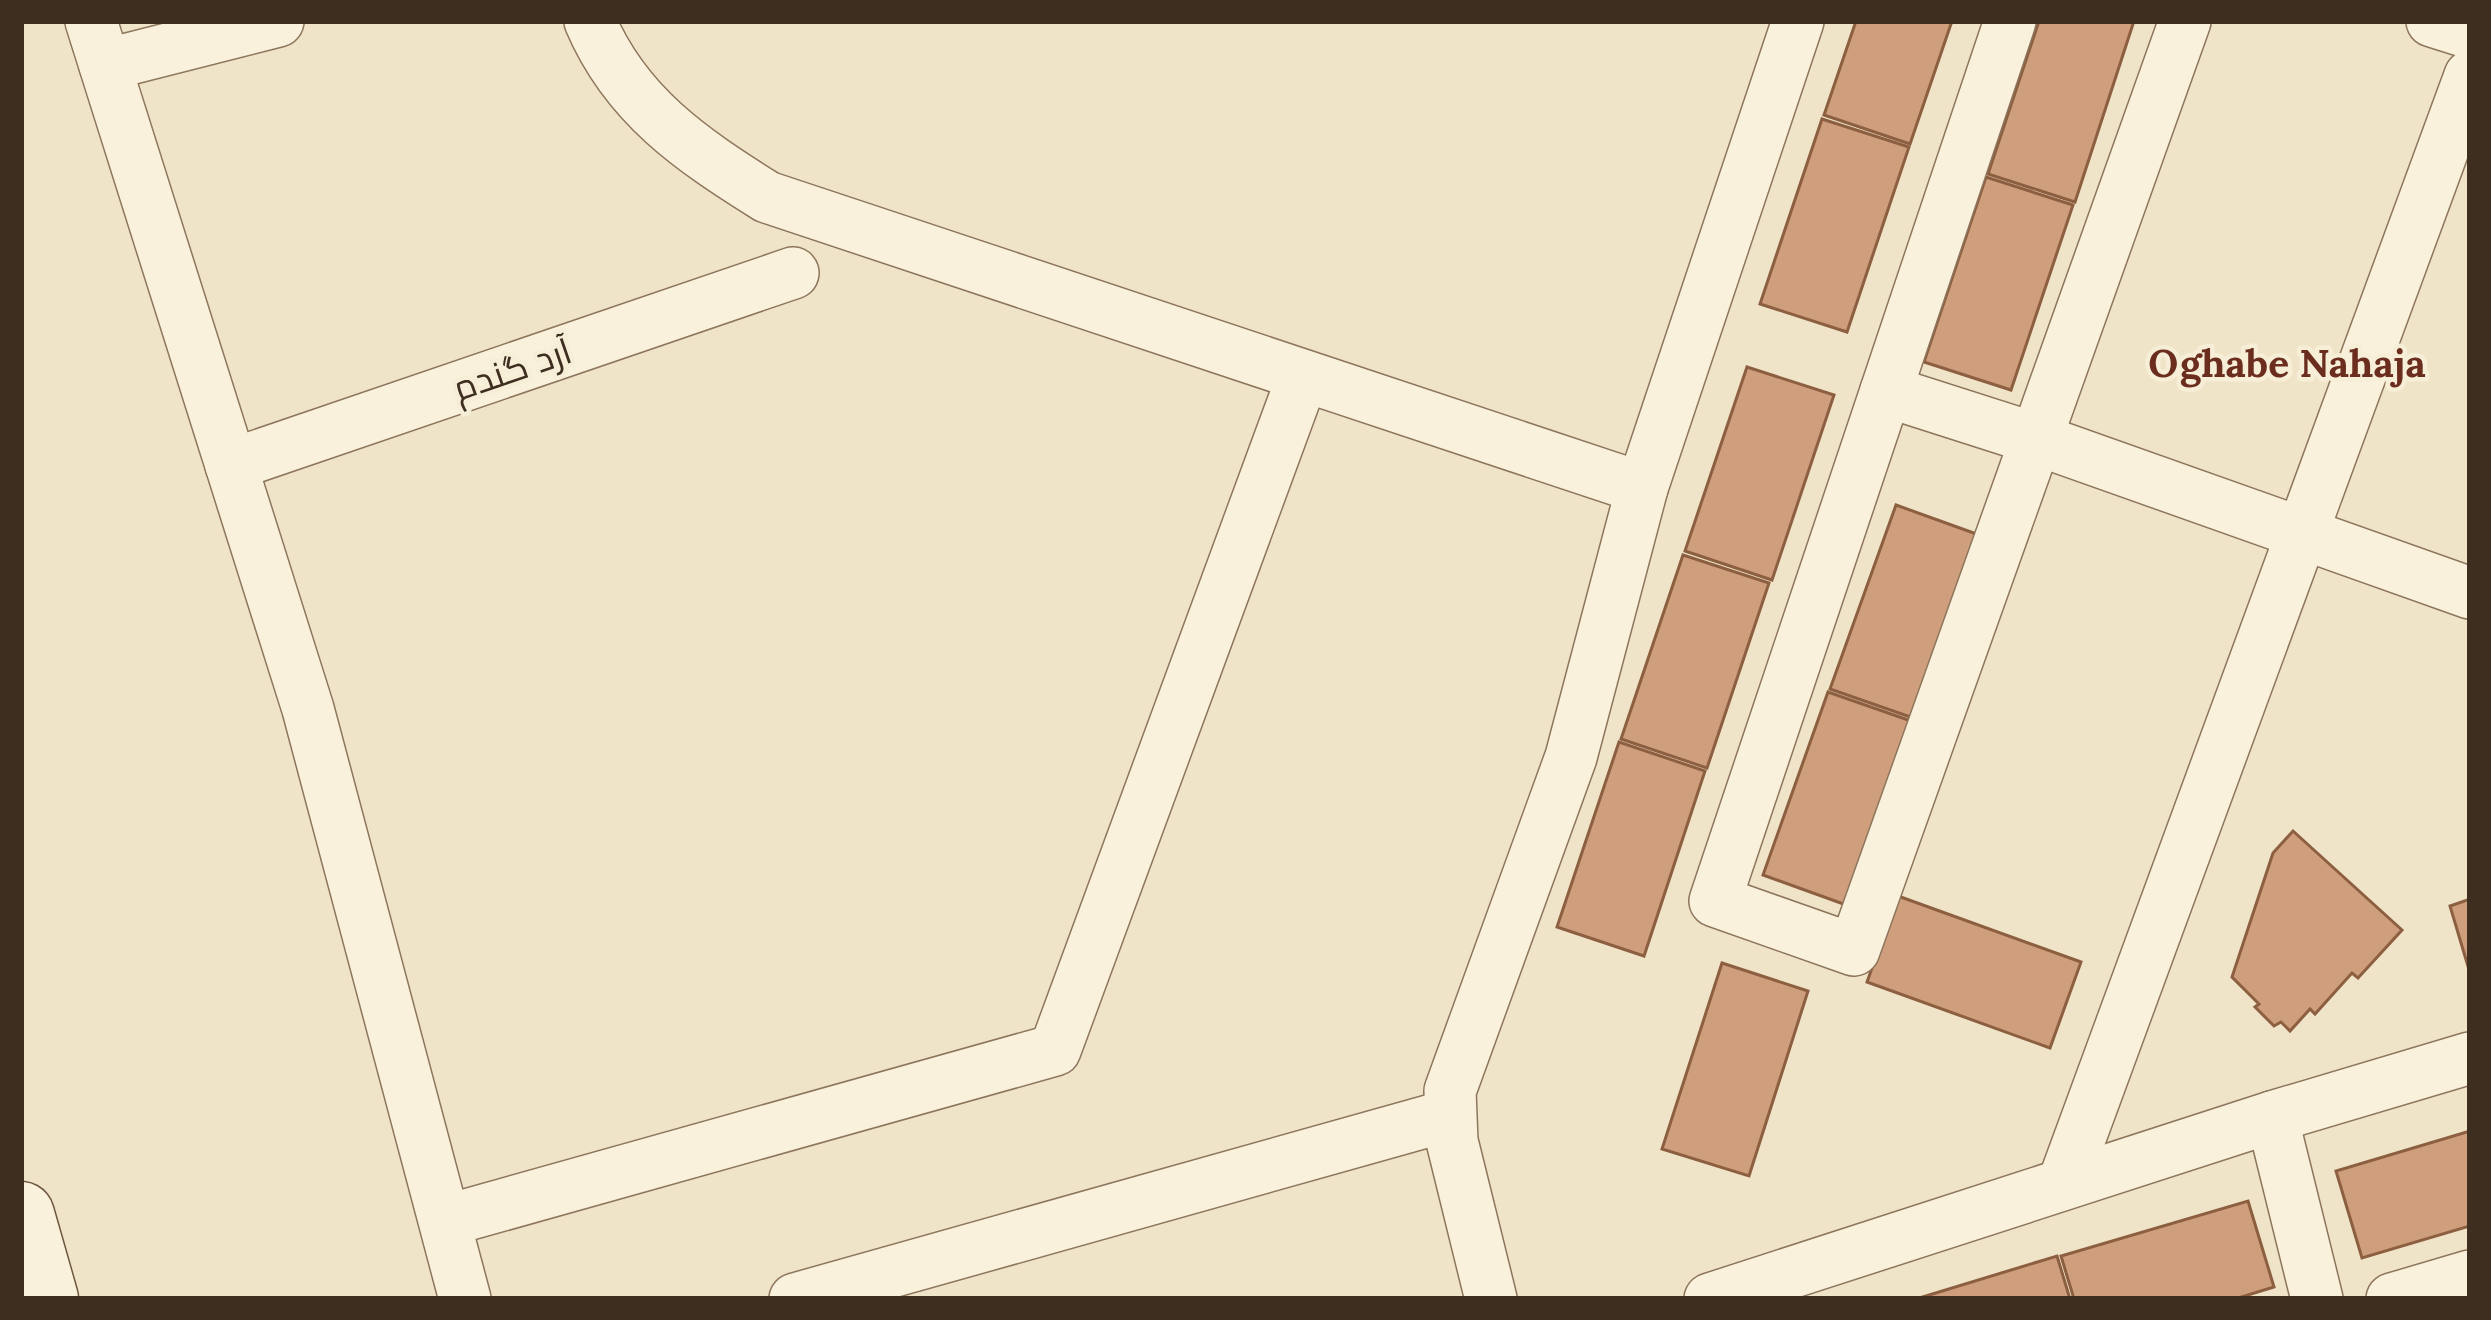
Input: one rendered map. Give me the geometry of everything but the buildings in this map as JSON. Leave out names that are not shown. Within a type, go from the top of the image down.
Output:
[{"type":"main road","points":[[21,1216],[45,1299]]},
{"type":"street","points":[[278,21],[98,43],[308,709],[465,1299]]},
{"type":"street","points":[[590,21],[631,93],[697,154],[766,197],[1642,488]]},
{"type":"street","points":[[1491,1299],[1451,1141],[1450,1091],[1571,757],[1642,488],[1798,21]]},
{"type":"street","points":[[2010,21],[1715,901],[1854,950],[2185,21]]},
{"type":"street","points":[[2432,21],[2470,33]]},
{"type":"street","points":[[2063,1184],[2470,76]]},
{"type":"street","name":"آرد گندم","points":[[231,465],[793,274]]},
{"type":"street","points":[[445,1221],[1055,1050],[1303,376]]},
{"type":"street","points":[[1886,391],[2036,439],[2470,593]]},
{"type":"street","points":[[1710,1299],[2272,1117],[2470,1058]]},
{"type":"street","points":[[795,1299],[1450,1115]]},
{"type":"street","points":[[2272,1117],[2317,1299]]},
{"type":"street","points":[[2392,1299],[2470,1276]]},
{"type":"district","name":"Oghabe Nahaja","points":[[2287,363]]}]
